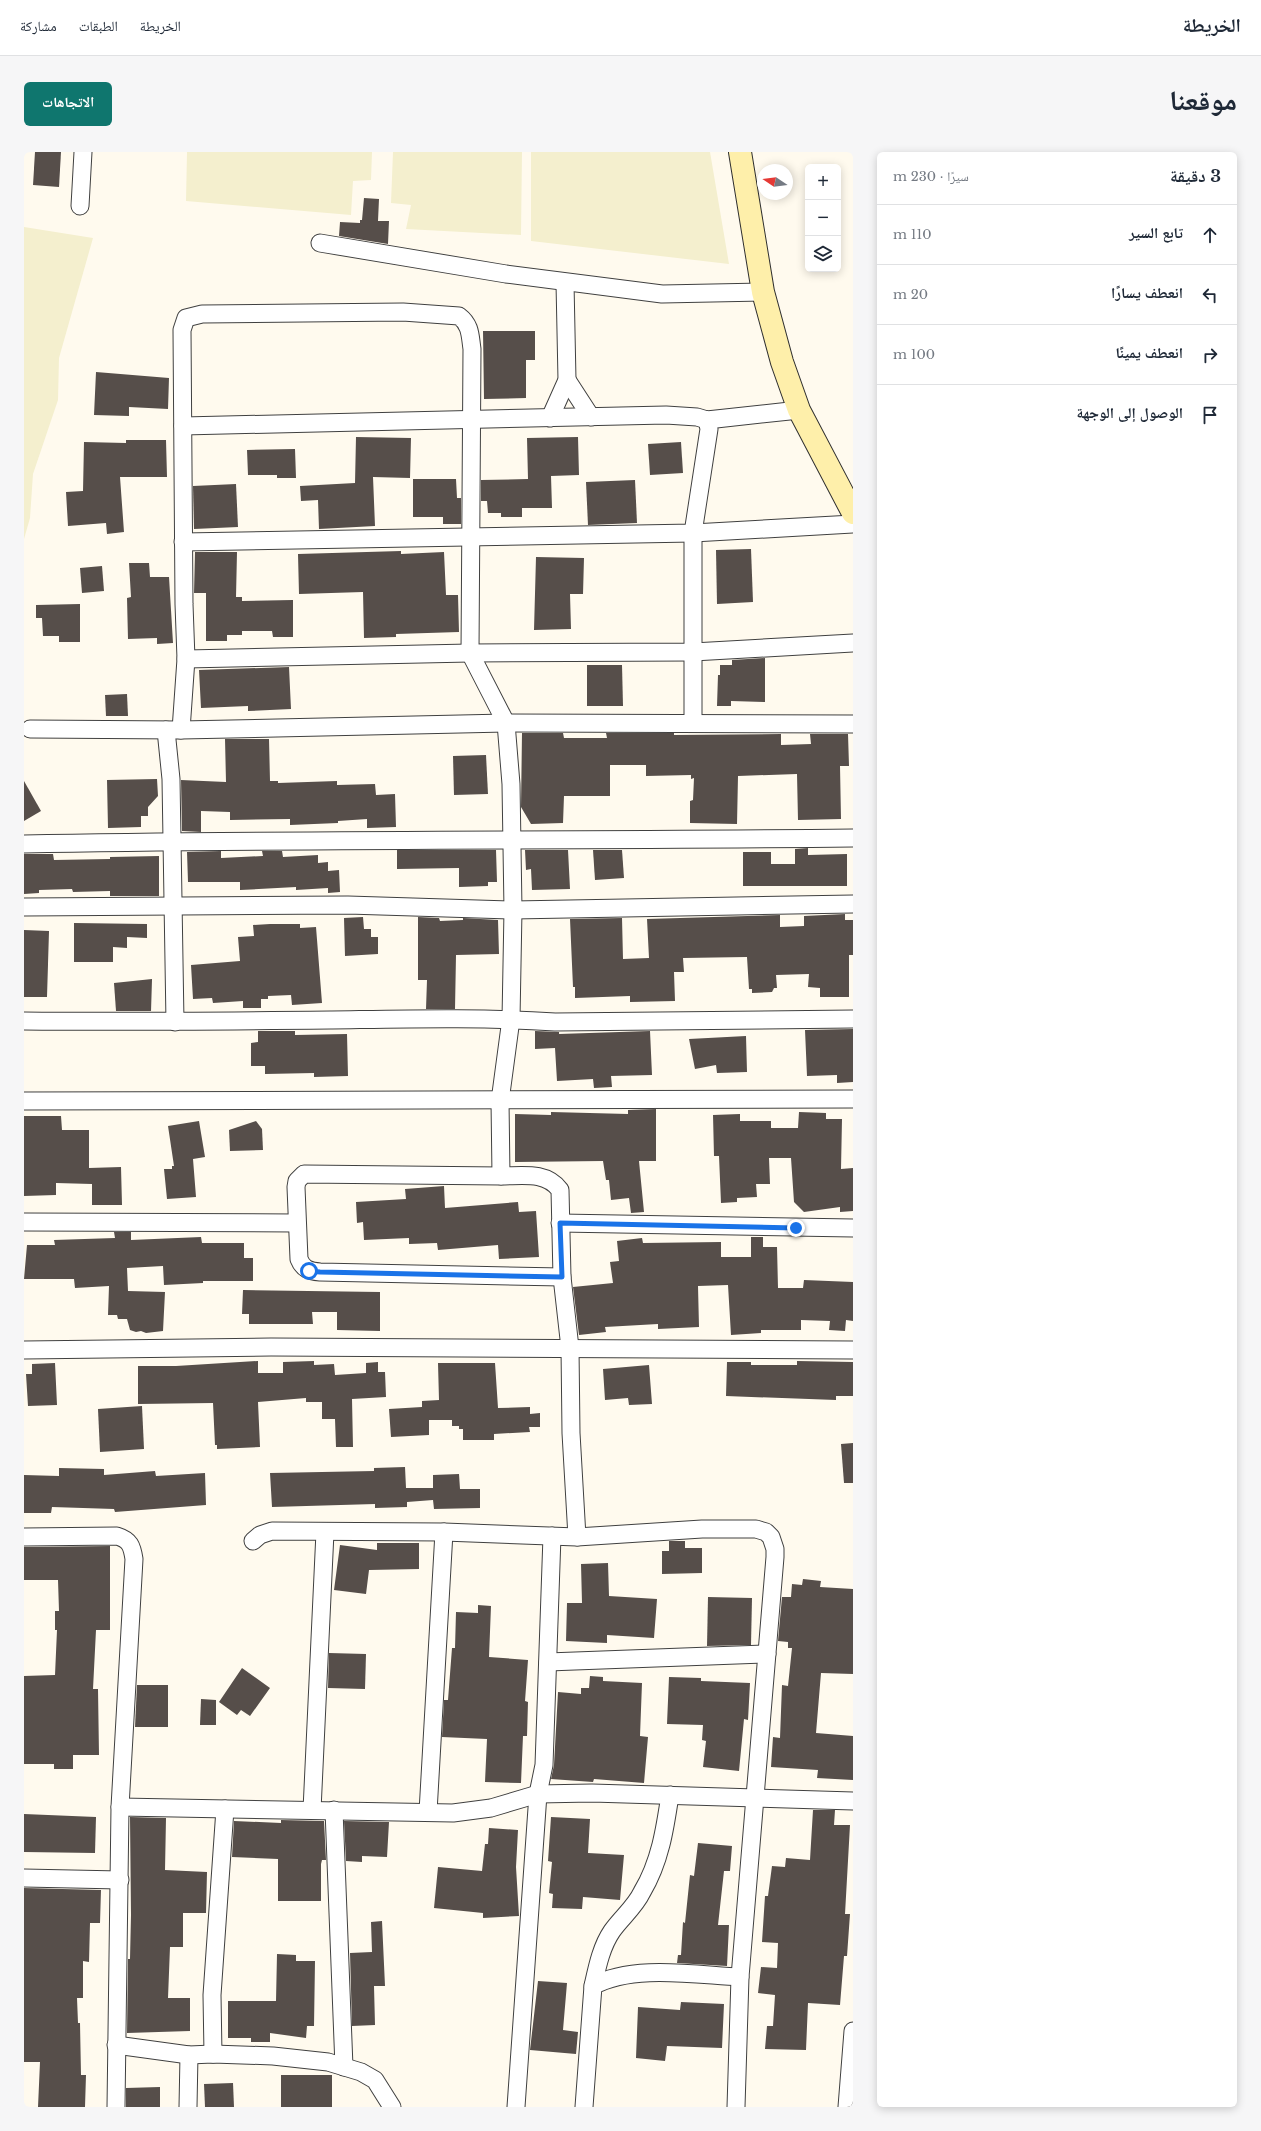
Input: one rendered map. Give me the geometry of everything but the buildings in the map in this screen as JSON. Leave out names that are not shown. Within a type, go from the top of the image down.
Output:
[{"type":"street","points":[[80,206],[84,152]]},
{"type":"street","points":[[740,152],[763,292],[782,362],[799,410],[853,513]]},
{"type":"street","points":[[320,243],[566,283],[662,294],[763,292]]},
{"type":"street","points":[[550,418],[567,380],[566,283]]},
{"type":"street","points":[[175,1022],[171,779],[174,730],[186,659],[183,324],[186,318],[202,314],[404,312],[459,316],[466,321],[469,328],[472,349],[470,653],[506,723],[511,784],[513,910],[512,1019],[500,1101],[501,1176]]},
{"type":"street","points":[[567,380],[591,417]]},
{"type":"street","points":[[183,426],[666,415],[697,417],[707,420],[799,410]]},
{"type":"street","points":[[694,724],[693,533],[709,429],[707,420]]},
{"type":"street","points":[[184,542],[693,533],[853,524]]},
{"type":"street","points":[[186,659],[470,653],[693,652],[853,642]]},
{"type":"street","points":[[30,729],[174,730],[506,723],[853,724]]},
{"type":"street","points":[[24,844],[172,841],[571,841],[853,838]]},
{"type":"street","points":[[24,907],[348,905],[513,910],[853,904]]},
{"type":"street","points":[[24,1021],[175,1022],[398,1018],[512,1019],[555,1022],[853,1019]]},
{"type":"street","points":[[24,1101],[853,1099]]},
{"type":"street","points":[[562,1277],[309,1271],[302,1266],[299,1259],[296,1223],[297,1181],[304,1174],[538,1176],[555,1184],[560,1190],[562,1277],[570,1348],[571,1433],[577,1537]]},
{"type":"street","points":[[24,1222],[296,1223]]},
{"type":"street","points":[[560,1223],[853,1228]]},
{"type":"street","points":[[24,1350],[271,1347],[853,1350]]},
{"type":"street","points":[[253,1541],[260,1535],[272,1531],[444,1532],[577,1537],[702,1529],[756,1529],[766,1532],[774,1542],[775,1557],[740,1977],[736,2107]]},
{"type":"street","points":[[312,1810],[325,1532]]},
{"type":"street","points":[[428,1812],[444,1532]]},
{"type":"street","points":[[24,1537],[116,1536],[126,1539],[130,1543],[134,1559],[120,1807],[116,2107]]},
{"type":"street","points":[[516,2107],[538,1794],[544,1765],[552,1536]]},
{"type":"street","points":[[548,1662],[767,1654]]},
{"type":"street","points":[[120,1807],[428,1812],[472,1811],[538,1794],[670,1795],[853,1801]]},
{"type":"street","points":[[584,2107],[593,1986],[599,1960],[611,1932],[642,1894],[652,1874],[662,1844],[670,1795]]},
{"type":"street","points":[[213,2054],[212,1994],[225,1809]]},
{"type":"street","points":[[334,1810],[344,2066]]},
{"type":"street","points":[[24,1878],[120,1880]]},
{"type":"street","points":[[593,1986],[619,1977],[642,1973],[740,1977]]},
{"type":"street","points":[[847,2107],[853,2031]]},
{"type":"street","points":[[116,2045],[189,2055],[213,2054],[273,2056],[328,2062],[361,2072],[375,2080],[392,2107]]},
{"type":"street","points":[[188,2107],[189,2055]]},
{"type":"shaded area","points":[[187,152],[372,152],[371,180],[353,181],[351,215],[186,201]]},
{"type":"shaded area","points":[[393,152],[522,152],[521,235],[406,229],[411,205],[391,203]]},
{"type":"shaded area","points":[[531,152],[710,152],[729,264],[531,241]]},
{"type":"shaded area","points":[[24,227],[93,238],[59,358],[58,400],[33,474],[30,518],[24,539]]},
{"type":"route","points":[[309,1271],[562,1277],[560,1223],[796,1228]]}]
